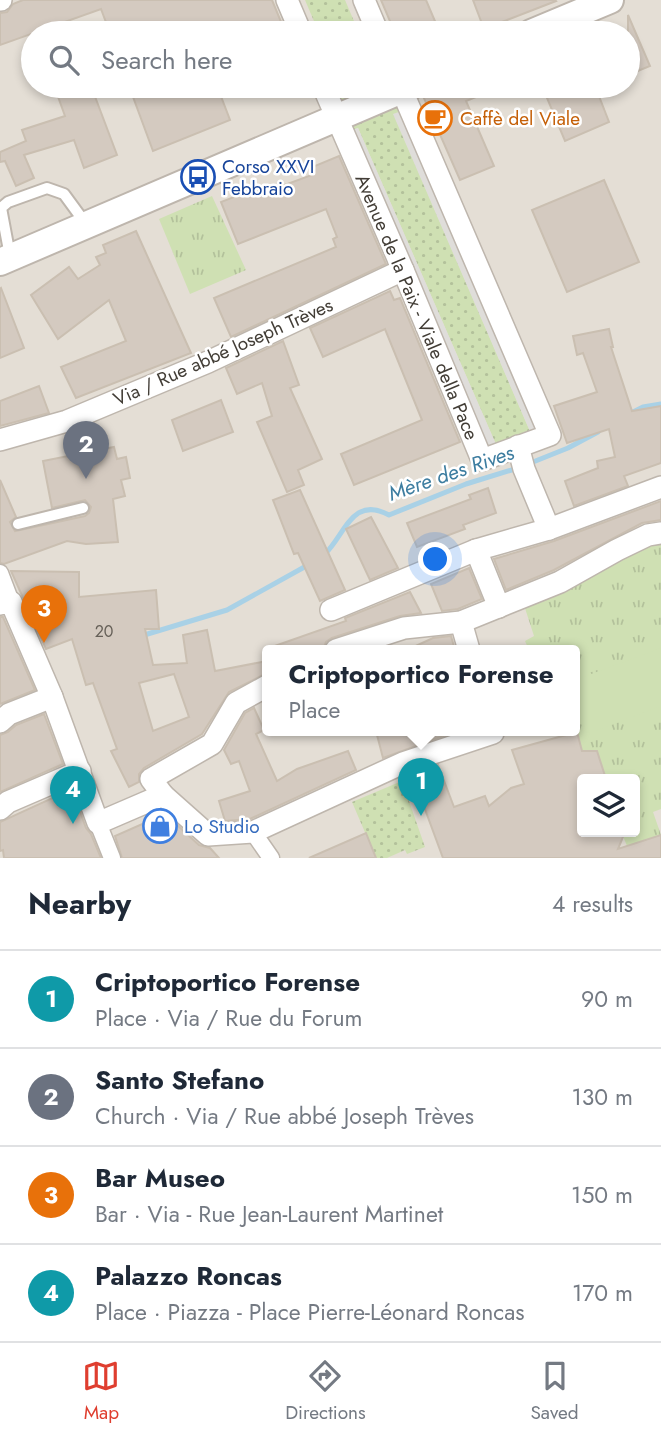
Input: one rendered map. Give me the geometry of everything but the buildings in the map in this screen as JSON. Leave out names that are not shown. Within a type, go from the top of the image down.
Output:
[{"type":"street","points":[[287,0],[296,21]]},
{"type":"street","points":[[365,0],[373,21]]},
{"type":"street","points":[[560,21],[610,0]]},
{"type":"street","name":"Avenue de la Paix - Viale della Pace","points":[[328,98],[482,460],[521,458],[550,435],[409,98]]},
{"type":"street","points":[[5,260],[380,98]]},
{"type":"street","name":"Via / Rue abbé Joseph Trèves","points":[[0,440],[67,421],[208,362],[403,270]]},
{"type":"street","points":[[521,458],[549,529]]},
{"type":"street","points":[[331,610],[476,550],[549,529],[661,487]]},
{"type":"street","points":[[351,645],[404,628],[461,622],[560,582],[617,550],[661,533]]},
{"type":"street","points":[[476,550],[499,607]]},
{"type":"street","points":[[0,573],[6,603],[52,697],[112,858]]},
{"type":"street","points":[[461,622],[468,645]]},
{"type":"street","points":[[262,689],[236,703],[212,744],[151,779],[163,795],[208,835],[253,832],[403,763],[484,736]]},
{"type":"street","points":[[0,722],[9,714],[52,697]]},
{"type":"street","points":[[0,809],[8,802],[80,771]]},
{"type":"street","points":[[98,823],[163,795]]},
{"type":"street","points":[[253,832],[271,858]]},
{"type":"lane","points":[[5,260],[1,208],[8,202],[47,188],[64,194],[86,224]]},
{"type":"lane","points":[[19,524],[83,508]]},
{"type":"shaded area","points":[[0,0],[661,0],[661,858],[0,858]]},
{"type":"shaded area","points":[[410,108],[550,435],[532,436],[393,114]]},
{"type":"shaded area","points":[[358,128],[498,449],[482,460],[344,133]]},
{"type":"green space","points":[[305,0],[345,0],[354,21],[314,21]]},
{"type":"green space","points":[[338,98],[405,98],[410,108],[394,115],[532,436],[498,449],[358,128],[344,133],[330,101]]},
{"type":"green space","points":[[212,196],[246,270],[190,294],[159,219]]},
{"type":"green space","points":[[661,538],[661,809],[653,812],[661,835],[629,851],[623,837],[640,837],[640,774],[604,774],[597,751],[582,751],[578,736],[580,645],[527,645],[525,641],[534,636],[523,602]]},
{"type":"green space","points":[[661,648],[661,706],[587,734],[580,715],[580,678]]},
{"type":"green space","points":[[402,781],[425,847],[407,854],[405,850],[387,858],[376,858],[352,802]]},
{"type":"waterway","name":"Mère des Rives","points":[[631,413],[643,407],[661,404]]},
{"type":"waterway","name":"Mère des Rives","points":[[528,464],[598,432]]},
{"type":"waterway","name":"Mère des Rives","points":[[325,554],[351,520],[366,510],[376,510],[389,515],[466,484],[518,468]]},
{"type":"waterway","name":"Mère des Rives","points":[[141,636],[227,610],[308,565]]},
{"type":"place","name":"Caffè del Viale","points":[[435,118]]},
{"type":"place","name":"Corso XXVI Febbraio","points":[[198,177]]},
{"type":"place","name":"Santo Stefano","points":[[86,479]]},
{"type":"place","name":"Bar Museo","points":[[44,643]]},
{"type":"place","name":"Criptoportico Forense","points":[[421,816]]},
{"type":"place","name":"Palazzo Roncas","points":[[73,824]]},
{"type":"place","name":"Lo Studio","points":[[160,826]]}]
